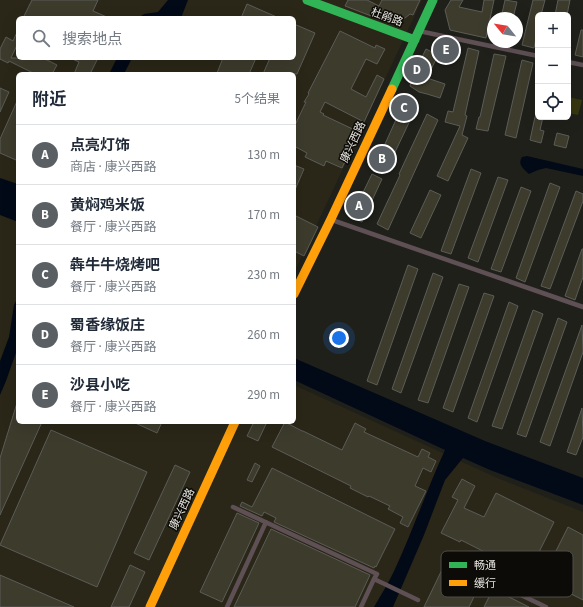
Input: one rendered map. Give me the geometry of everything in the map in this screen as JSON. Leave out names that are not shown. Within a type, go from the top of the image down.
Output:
[{"type":"street","name":"杜鹃路","points":[[307,0],[415,40]]},
{"type":"street","name":"康兴西路","points":[[296,290],[331,219],[433,0]]},
{"type":"street","name":"康兴西路","points":[[152,606],[234,424]]},
{"type":"lane","points":[[419,31],[535,55]]},
{"type":"lane","points":[[571,63],[583,65]]},
{"type":"lane","points":[[331,219],[583,307]]},
{"type":"lane","points":[[233,507],[377,574],[361,607]]},
{"type":"lane","points":[[227,607],[266,522]]},
{"type":"lane","points":[[374,580],[418,600]]},
{"type":"lane","points":[[525,597],[546,607]]},
{"type":"shaded area","points":[[0,0],[422,0],[296,269],[296,72],[16,72],[16,424],[296,424],[296,386],[495,477],[583,512],[583,607],[0,607]]},
{"type":"shaded area","points":[[168,0],[188,0],[182,16],[141,16],[144,14],[158,12]]},
{"type":"shaded area","points":[[116,60],[131,60],[125,72],[110,72]]},
{"type":"shaded area","points":[[571,98],[582,100],[578,115],[571,114]]},
{"type":"shaded area","points":[[527,156],[583,169],[583,176],[546,168],[529,174],[522,167],[520,162],[522,157]]},
{"type":"shaded area","points":[[0,178],[16,183],[16,221],[0,215]]},
{"type":"shaded area","points":[[16,301],[16,353],[0,395],[0,361],[9,337]]},
{"type":"shaded area","points":[[296,359],[485,441],[583,478],[583,505],[490,470],[463,458],[445,480],[424,535],[393,607],[374,607],[395,569],[445,450],[296,381]]},
{"type":"building","points":[[32,0],[98,0],[93,11],[104,16],[24,16]]},
{"type":"building","points":[[348,0],[367,0],[379,6],[382,0],[420,0],[413,15],[410,14],[397,21],[387,22],[345,6]]},
{"type":"building","points":[[451,0],[463,0],[459,7],[482,12],[484,0],[494,0],[491,12],[487,12],[486,38],[450,30],[445,10]]},
{"type":"building","points":[[505,0],[517,2],[514,12],[502,12]]},
{"type":"building","points":[[533,0],[545,0],[542,12],[535,12],[534,48],[523,45]]},
{"type":"building","points":[[558,0],[570,0],[568,12],[556,12]]},
{"type":"building","points":[[247,4],[274,16],[242,16]]},
{"type":"building","points":[[296,25],[315,33],[297,74],[296,72],[264,72],[269,60],[296,60]]},
{"type":"building","points":[[581,30],[583,30],[583,57],[575,55]]},
{"type":"building","points":[[340,31],[375,48],[376,45],[385,49],[377,64],[366,59],[351,89],[366,97],[377,75],[384,79],[364,122],[325,102],[320,112],[324,114],[323,115],[359,132],[342,168],[326,161],[324,166],[305,157],[307,153],[296,147],[296,123],[306,102],[304,102],[309,94],[308,93]]},
{"type":"building","points":[[16,34],[16,47],[11,58],[16,58],[16,60],[47,60],[57,65],[53,72],[31,72],[9,61],[8,63],[0,59],[0,49],[6,37],[13,41]]},
{"type":"building","points":[[442,45],[457,48],[453,63],[439,60]]},
{"type":"building","points":[[468,48],[479,51],[462,135],[468,138],[448,181],[437,176],[460,126],[445,122],[448,111],[453,112]]},
{"type":"building","points":[[426,49],[438,55],[427,78],[445,84],[440,98],[419,92],[410,86],[412,77]]},
{"type":"building","points":[[494,54],[506,56],[488,131],[476,129]]},
{"type":"building","points":[[74,60],[97,60],[91,72],[75,72],[79,62]]},
{"type":"building","points":[[222,60],[255,60],[250,72],[217,72]]},
{"type":"building","points":[[522,60],[533,63],[516,138],[505,135]]},
{"type":"building","points":[[0,88],[9,92],[0,112]]},
{"type":"building","points":[[16,103],[16,160],[0,153],[0,139]]},
{"type":"building","points":[[403,104],[415,110],[387,169],[376,164]]},
{"type":"building","points":[[427,114],[438,120],[388,230],[377,224]]},
{"type":"building","points":[[535,117],[535,120],[542,120],[540,130],[544,131],[541,143],[530,140]]},
{"type":"building","points":[[557,133],[569,136],[566,148],[554,145]]},
{"type":"building","points":[[296,166],[304,169],[296,187]]},
{"type":"building","points":[[471,169],[481,173],[451,254],[441,251]]},
{"type":"building","points":[[372,174],[382,179],[362,222],[351,217]]},
{"type":"building","points":[[498,177],[508,180],[478,262],[468,258]]},
{"type":"building","points":[[550,183],[560,187],[525,282],[516,278]]},
{"type":"building","points":[[521,187],[531,191],[501,272],[491,269]]},
{"type":"building","points":[[430,190],[441,195],[421,238],[410,233]]},
{"type":"building","points":[[576,191],[583,194],[583,201],[550,289],[541,286]]},
{"type":"building","points":[[296,216],[318,227],[304,256],[296,252]]},
{"type":"building","points":[[582,249],[583,277],[575,300],[565,296]]},
{"type":"building","points":[[408,265],[418,269],[377,385],[367,381]]},
{"type":"building","points":[[433,273],[443,277],[401,393],[392,389]]},
{"type":"building","points":[[459,284],[469,287],[428,403],[418,400]]},
{"type":"building","points":[[484,293],[494,296],[453,412],[443,408]]},
{"type":"building","points":[[509,302],[518,306],[477,422],[468,418]]},
{"type":"building","points":[[533,310],[543,314],[502,429],[492,426]]},
{"type":"building","points":[[558,318],[567,322],[526,437],[517,434]]},
{"type":"building","points":[[582,325],[583,352],[550,446],[540,442]]},
{"type":"building","points":[[16,406],[16,424],[41,424],[0,515],[0,458]]},
{"type":"building","points":[[582,408],[583,437],[576,455],[567,452]]},
{"type":"building","points":[[355,423],[366,429],[364,432],[418,457],[422,449],[430,453],[428,457],[436,461],[431,472],[423,468],[415,486],[426,491],[408,527],[400,523],[403,517],[388,509],[390,506],[350,488],[351,486],[272,447],[284,424],[289,424],[342,450]]},
{"type":"building","points":[[137,424],[161,424],[157,433]]},
{"type":"building","points":[[253,424],[266,424],[258,441],[247,436]]},
{"type":"building","points":[[51,430],[147,472],[97,587],[0,545]]},
{"type":"building","points":[[255,463],[260,466],[252,482],[247,480]]},
{"type":"building","points":[[175,465],[190,472],[149,560],[134,553]]},
{"type":"building","points":[[272,468],[395,529],[376,567],[375,566],[374,568],[274,522],[276,518],[264,512],[262,516],[240,506],[242,502],[252,507]]},
{"type":"building","points":[[462,479],[475,486],[464,508],[484,517],[496,493],[554,522],[540,551],[483,551],[461,540],[460,542],[441,533],[458,500],[452,497]]},
{"type":"building","points":[[237,513],[259,523],[222,602],[200,592]]},
{"type":"building","points":[[568,527],[583,535],[583,600],[573,595],[573,551],[556,551]]},
{"type":"building","points":[[271,529],[370,575],[355,607],[234,607]]},
{"type":"building","points":[[130,565],[145,572],[129,607],[111,607]]},
{"type":"building","points":[[441,572],[441,597],[474,597],[469,607],[424,607]]},
{"type":"building","points":[[0,575],[74,607],[0,607]]},
{"type":"building","points":[[489,597],[509,597],[529,607],[484,607]]},
{"type":"traffic: fast","points":[[307,0],[415,40]]},
{"type":"traffic: fast","points":[[392,89],[433,0]]},
{"type":"traffic: slow","points":[[296,290],[392,89]]},
{"type":"traffic: slow","points":[[150,607],[234,424]]},
{"type":"place","name":"沙县小吃","points":[[446,50]]},
{"type":"place","name":"蜀香缘饭庄","points":[[417,70]]},
{"type":"place","name":"犇牛牛烧烤吧","points":[[404,108]]},
{"type":"place","name":"黄焖鸡米饭","points":[[382,159]]},
{"type":"place","name":"点亮灯饰","points":[[359,206]]}]
